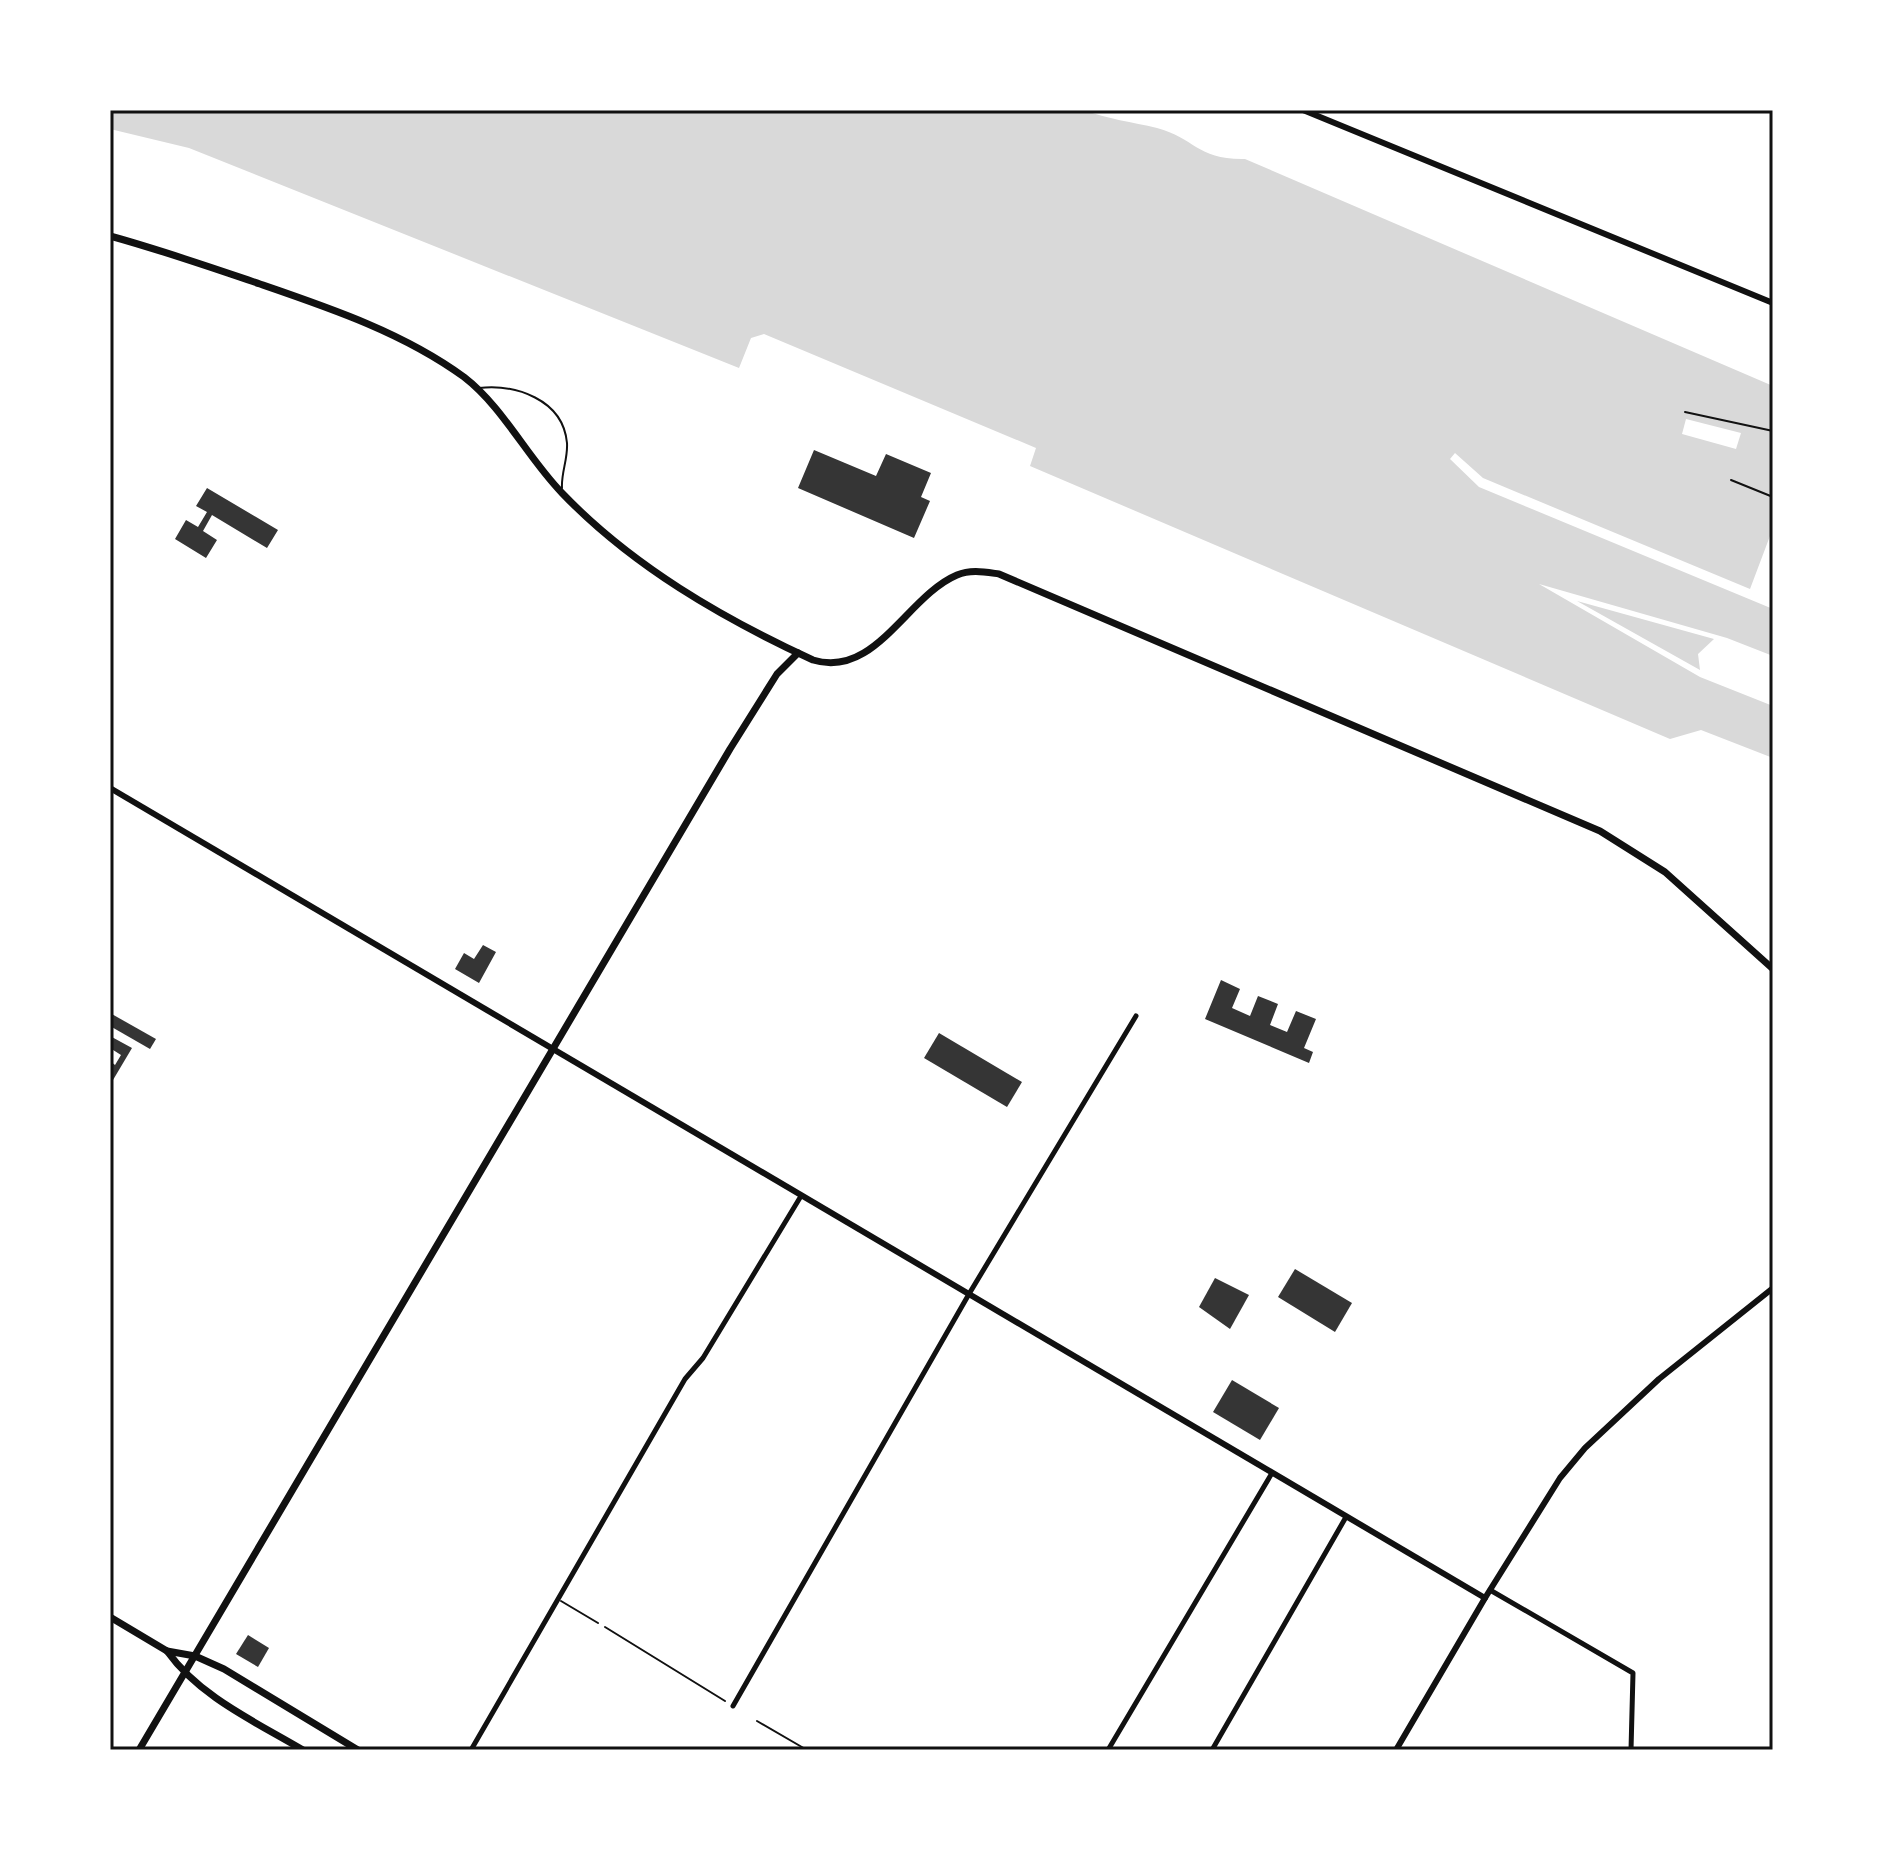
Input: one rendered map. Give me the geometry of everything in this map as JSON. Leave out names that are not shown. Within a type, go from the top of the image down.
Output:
[{"type":"main road","points":[[110,236],[314,303],[405,341],[441,361],[477,388],[562,493],[635,558],[731,618],[798,653],[827,664],[848,661],[872,646],[956,575],[976,570],[999,574],[1600,831],[1665,872],[1773,969]]},
{"type":"main road","points":[[139,1750],[555,1051],[765,691],[787,662],[798,653]]},
{"type":"main road","points":[[110,1617],[167,1651],[195,1656],[224,1669],[358,1750]]},
{"type":"main road","points":[[167,1651],[184,1674],[219,1701],[303,1750]]},
{"type":"street","points":[[1303,110],[1773,303]]},
{"type":"street","points":[[111,791],[1485,1598]]},
{"type":"street","points":[[733,1706],[969,1294],[1136,1016]]},
{"type":"street","points":[[471,1750],[685,1379],[703,1358],[801,1196]]},
{"type":"street","points":[[1396,1750],[1560,1478],[1585,1448],[1659,1379],[1773,1288]]},
{"type":"street","points":[[1108,1750],[1272,1473]]},
{"type":"street","points":[[1212,1750],[1346,1517]]},
{"type":"street","points":[[1490,1590],[1633,1673],[1631,1750]]},
{"type":"lane","points":[[477,388],[498,386],[522,389],[552,413],[567,442],[562,493]]},
{"type":"lane","points":[[559,1599],[598,1623]]},
{"type":"path","points":[[1685,412],[1773,431]]},
{"type":"path","points":[[1731,480],[1773,497]]},
{"type":"path","points":[[598,1623],[733,1706]]},
{"type":"path","points":[[757,1721],[807,1750]]},
{"type":"shaded area","points":[[110,110],[1083,110],[1170,132],[1216,156],[1245,159],[1773,386],[1773,528],[1750,589],[1483,478],[1455,453],[1450,459],[1479,487],[1773,609],[1773,656],[1727,638],[1539,584],[1700,677],[1773,706],[1773,758],[1701,730],[1670,739],[1030,466],[1036,448],[764,334],[751,338],[739,368],[189,148],[110,129]]},
{"type":"shaded area","points":[[1577,601],[1714,639],[1698,654],[1700,670]]},
{"type":"pier","points":[[1686,419],[1741,433],[1736,449],[1682,434]]},
{"type":"building","points":[[814,450],[876,476],[886,454],[931,473],[921,497],[930,501],[914,538],[798,488]]},
{"type":"building","points":[[207,488],[278,530],[267,548],[212,515],[203,531],[217,540],[206,558],[175,539],[186,520],[198,527],[207,512],[196,506]]},
{"type":"building","points":[[483,945],[496,952],[479,983],[455,969],[464,953],[474,959]]},
{"type":"building","points":[[1221,980],[1240,989],[1232,1008],[1250,1016],[1258,996],[1278,1004],[1270,1025],[1287,1032],[1296,1011],[1316,1019],[1304,1048],[1313,1052],[1309,1063],[1205,1019]]},
{"type":"building","points":[[110,1013],[156,1039],[150,1049],[110,1026]]},
{"type":"building","points":[[939,1033],[1022,1082],[1007,1107],[924,1058]]},
{"type":"building","points":[[110,1036],[132,1048],[113,1080],[110,1061],[115,1065],[121,1055],[110,1048]]},
{"type":"building","points":[[1295,1269],[1352,1303],[1335,1332],[1278,1297]]},
{"type":"building","points":[[1215,1278],[1249,1295],[1230,1329],[1199,1307]]},
{"type":"building","points":[[1232,1380],[1279,1408],[1260,1440],[1213,1412]]},
{"type":"building","points":[[248,1635],[269,1648],[258,1667],[236,1654]]}]
